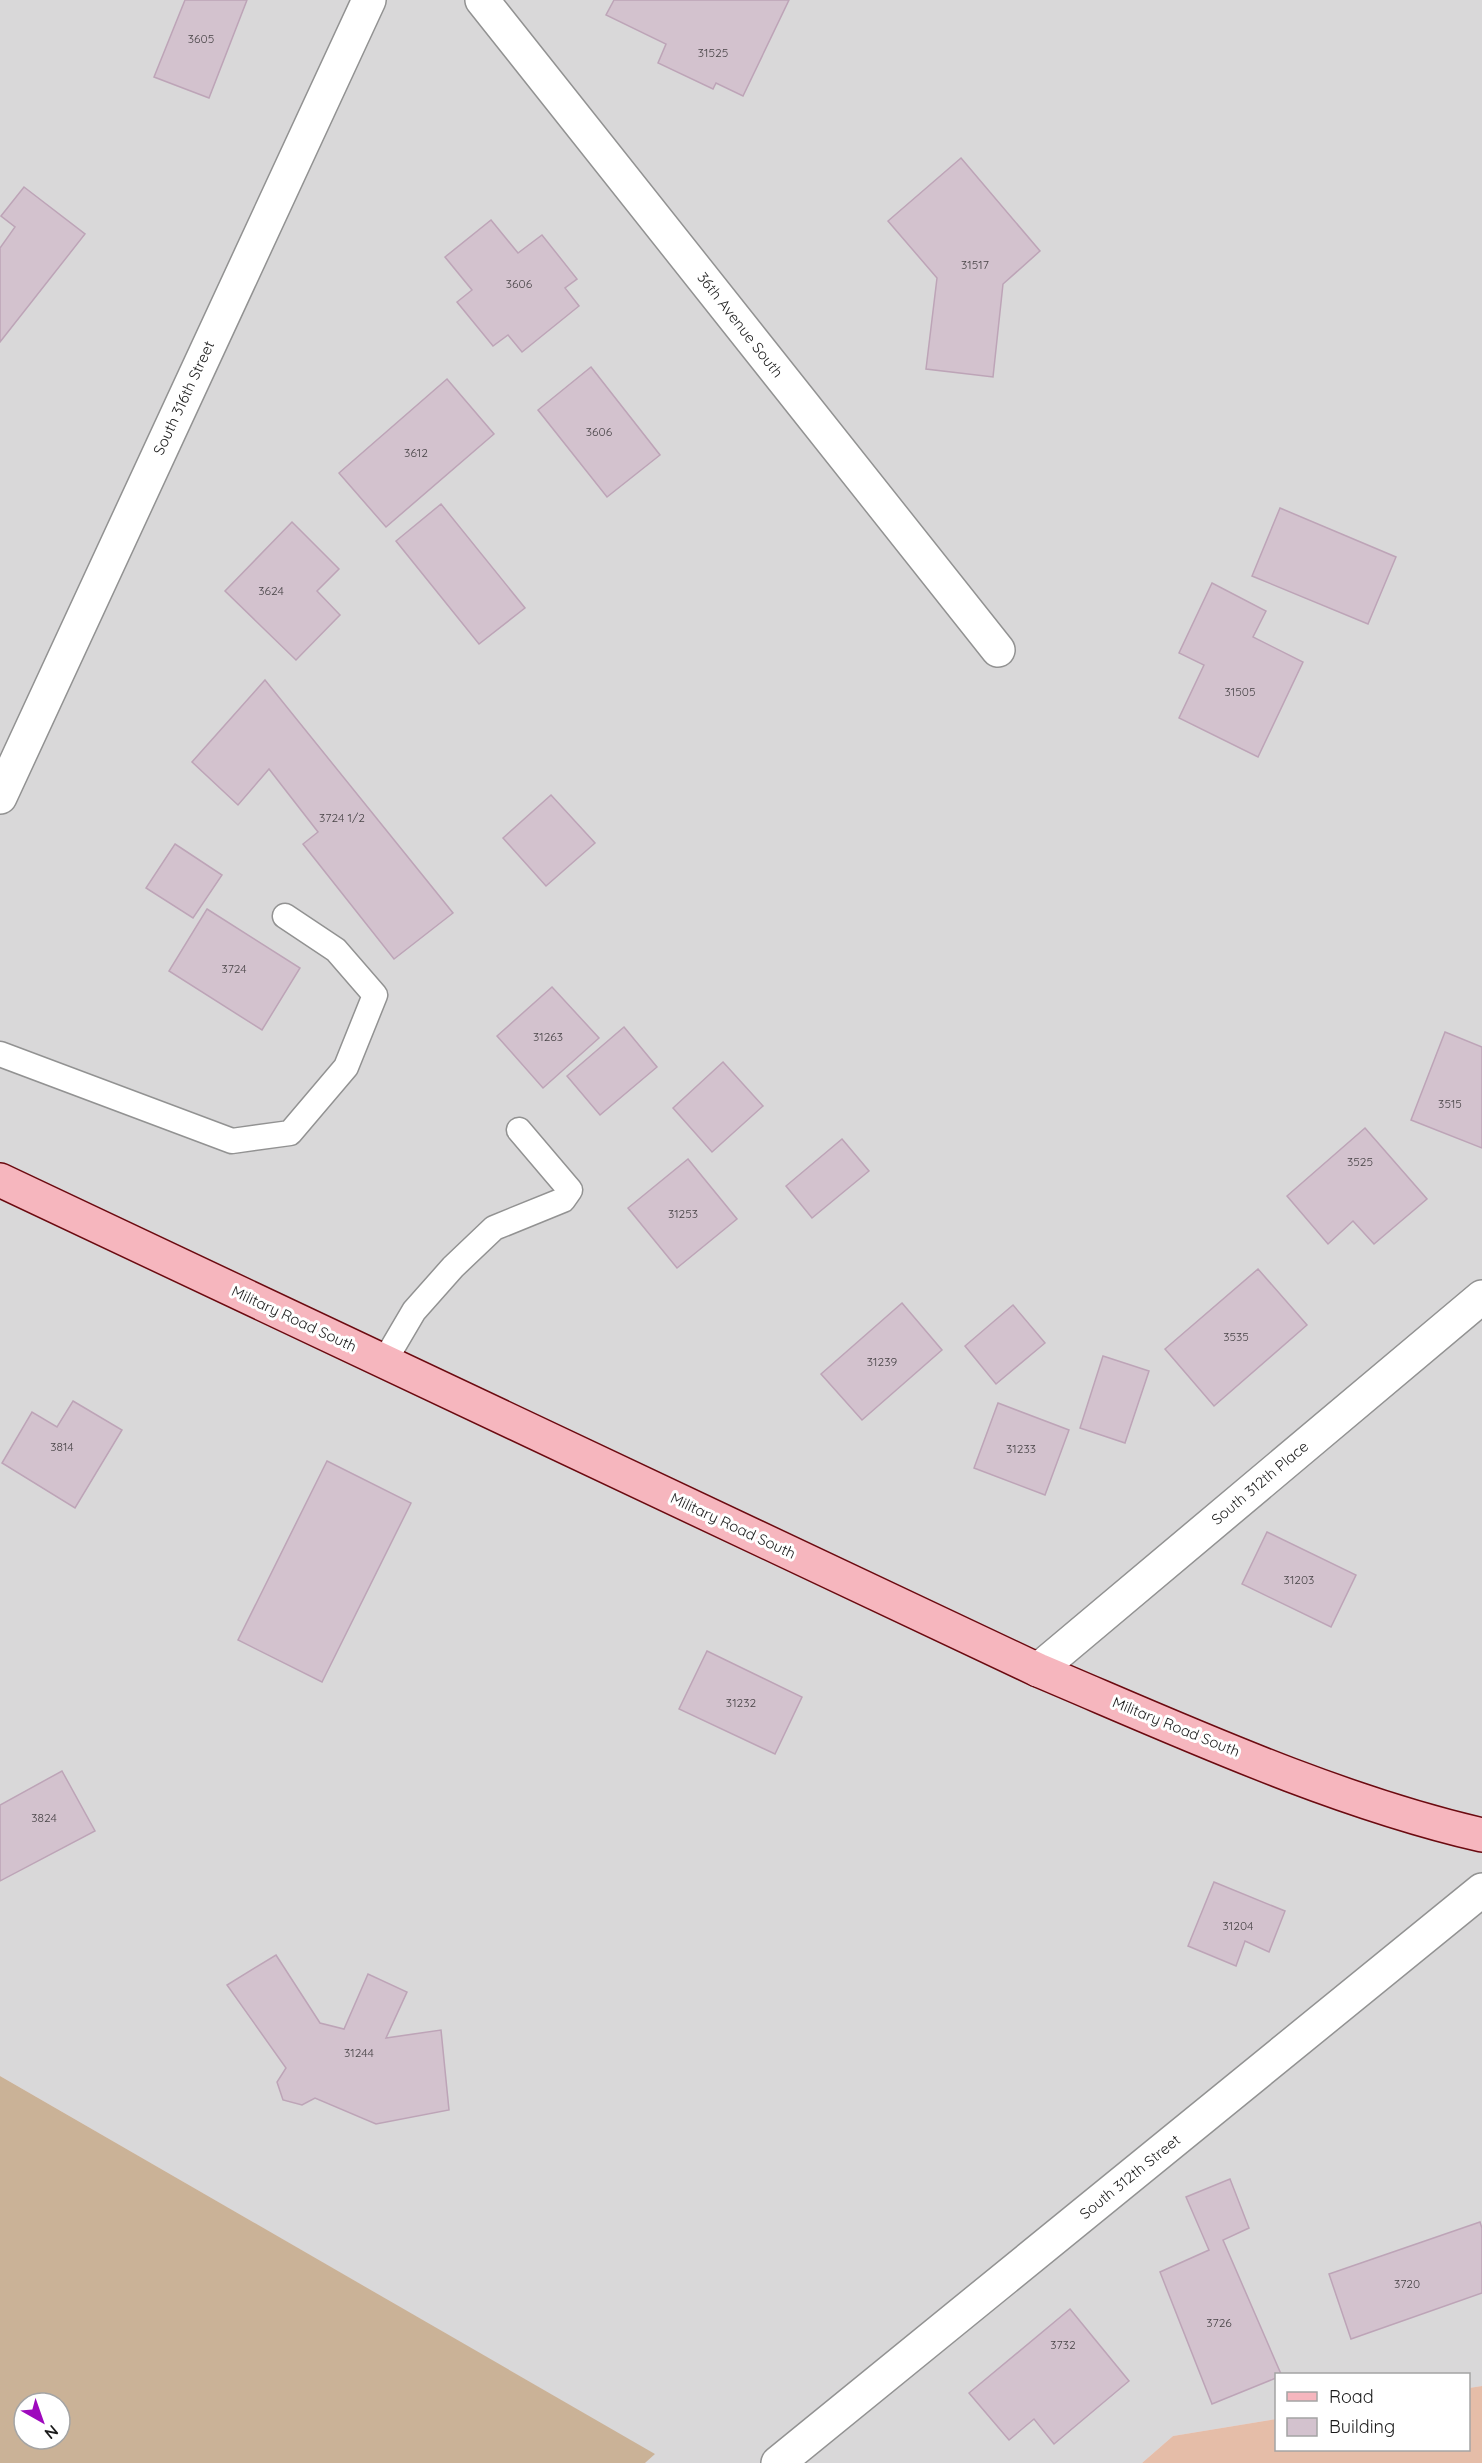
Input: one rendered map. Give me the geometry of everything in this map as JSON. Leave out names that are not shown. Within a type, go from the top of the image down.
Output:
[{"type":"main road","name":"Military Road South","points":[[0,1180],[1038,1670],[1186,1733],[1340,1792],[1439,1825],[1482,1835]]},
{"type":"street","name":"South 316th Street","points":[[0,797],[369,0]]},
{"type":"street","name":"36th Avenue South","points":[[482,0],[998,650]]},
{"type":"street","name":"South 312th Place","points":[[1038,1670],[1482,1297]]},
{"type":"street","name":"South 312th Street","points":[[778,2463],[1482,1890]]},
{"type":"lane","points":[[0,1054],[232,1141],[290,1133],[346,1067],[375,995],[336,950],[285,916]]},
{"type":"lane","points":[[384,1362],[414,1311],[453,1267],[494,1228],[563,1200],[570,1190],[519,1130]]},
{"type":"shaded area","points":[[0,0],[1482,0],[1482,2386],[1470,2388],[1470,2373],[1275,2373],[1275,2419],[1173,2436],[1142,2463],[645,2463],[654,2454],[0,2076]]},
{"type":"shaded area","points":[[0,2076],[655,2454],[645,2463],[0,2463]]},
{"type":"shaded area","points":[[1482,2386],[1482,2463],[1142,2463],[1173,2436],[1275,2419],[1275,2451],[1470,2451],[1470,2388]]},
{"type":"building","points":[[185,0],[247,0],[209,98],[154,77]]},
{"type":"building","points":[[614,0],[789,0],[743,96],[716,83],[713,89],[658,63],[666,44],[606,15]]},
{"type":"building","points":[[961,158],[1040,251],[1003,284],[993,377],[926,369],[937,278],[888,221]]},
{"type":"building","points":[[24,187],[85,234],[0,342],[0,248],[15,227],[1,216]]},
{"type":"building","points":[[491,220],[518,253],[542,235],[577,279],[565,288],[579,306],[522,352],[508,335],[493,346],[457,302],[472,290],[445,257]]},
{"type":"building","points":[[591,367],[660,455],[607,497],[538,410]]},
{"type":"building","points":[[447,379],[494,434],[386,527],[339,473]]},
{"type":"building","points":[[441,504],[525,608],[479,644],[396,541]]},
{"type":"building","points":[[1280,508],[1396,557],[1368,624],[1252,576]]},
{"type":"building","points":[[292,522],[339,569],[317,591],[340,615],[296,660],[225,591]]},
{"type":"building","points":[[1212,583],[1266,611],[1253,637],[1303,662],[1258,757],[1179,718],[1204,665],[1179,653]]},
{"type":"building","points":[[265,680],[453,913],[394,959],[303,844],[318,832],[269,769],[238,805],[192,762]]},
{"type":"building","points":[[551,795],[595,843],[546,886],[503,838]]},
{"type":"building","points":[[175,844],[222,875],[193,918],[146,888]]},
{"type":"building","points":[[207,909],[300,968],[262,1030],[169,971]]},
{"type":"building","points":[[552,987],[599,1038],[543,1088],[497,1036]]},
{"type":"building","points":[[624,1027],[657,1067],[600,1115],[567,1076]]},
{"type":"building","points":[[1445,1032],[1482,1047],[1482,1148],[1411,1120]]},
{"type":"building","points":[[723,1062],[763,1106],[712,1152],[673,1108]]},
{"type":"building","points":[[1365,1128],[1427,1199],[1374,1244],[1353,1221],[1328,1244],[1287,1196]]},
{"type":"building","points":[[842,1139],[869,1171],[812,1218],[786,1186]]},
{"type":"building","points":[[688,1159],[737,1219],[677,1268],[628,1208]]},
{"type":"building","points":[[1258,1269],[1307,1325],[1214,1406],[1165,1349]]},
{"type":"building","points":[[902,1303],[942,1350],[862,1420],[821,1374]]},
{"type":"building","points":[[1013,1305],[1045,1343],[996,1384],[965,1346]]},
{"type":"building","points":[[1103,1356],[1149,1371],[1125,1443],[1080,1428]]},
{"type":"building","points":[[73,1401],[122,1430],[75,1508],[2,1463],[32,1412],[57,1427]]},
{"type":"building","points":[[998,1403],[1069,1430],[1045,1495],[974,1468]]},
{"type":"building","points":[[327,1461],[411,1503],[322,1682],[238,1640]]},
{"type":"building","points":[[1267,1532],[1356,1575],[1331,1627],[1242,1584]]},
{"type":"building","points":[[707,1651],[802,1697],[775,1754],[679,1709]]},
{"type":"building","points":[[62,1771],[95,1831],[0,1881],[0,1805]]},
{"type":"building","points":[[1214,1882],[1285,1911],[1269,1952],[1245,1941],[1236,1966],[1188,1946]]},
{"type":"building","points":[[276,1955],[320,2023],[344,2029],[368,1974],[407,1992],[386,2038],[441,2030],[449,2110],[376,2124],[315,2098],[302,2105],[283,2100],[277,2082],[286,2068],[227,1985]]},
{"type":"building","points":[[1230,2179],[1249,2228],[1223,2240],[1281,2373],[1275,2373],[1275,2378],[1212,2404],[1160,2272],[1209,2250],[1186,2197]]},
{"type":"building","points":[[1480,2222],[1482,2228],[1482,2293],[1351,2339],[1329,2274]]},
{"type":"building","points":[[1070,2309],[1129,2381],[1054,2444],[1034,2419],[1009,2440],[969,2393]]}]
